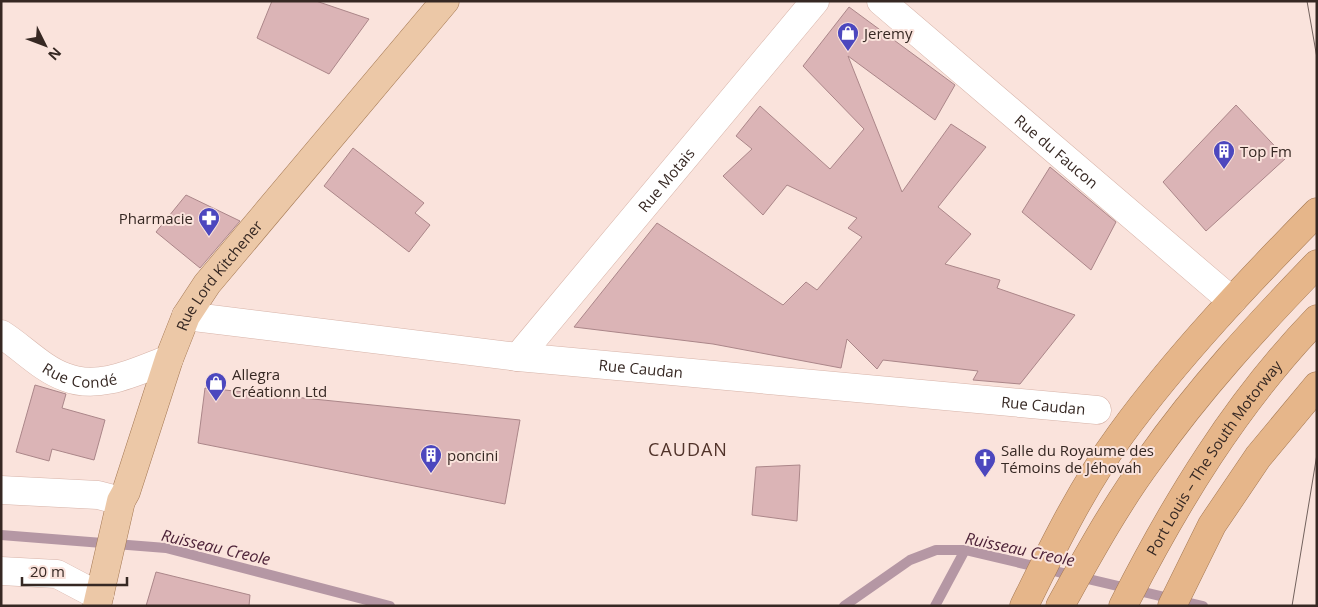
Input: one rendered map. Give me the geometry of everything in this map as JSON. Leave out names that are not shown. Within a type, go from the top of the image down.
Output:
[{"type":"highway","points":[[1024,606],[1070,514],[1121,434],[1232,301],[1317,212]]},
{"type":"highway","points":[[1060,606],[1118,505],[1181,417],[1226,361],[1317,264]]},
{"type":"highway","name":"Port Louis – The South Motorway","points":[[1123,606],[1187,488],[1256,390],[1317,320]]},
{"type":"highway","points":[[1172,606],[1212,525],[1258,457],[1317,386]]},
{"type":"main road","name":"Rue Lord Kitchener","points":[[101,593],[121,501],[126,492],[168,359],[186,316],[207,284],[445,1]]},
{"type":"street","name":"Rue Motais","points":[[518,357],[815,1]]},
{"type":"street","name":"Rue du Faucon","points":[[881,1],[1232,301]]},
{"type":"street","name":"Rue Caudan","points":[[186,316],[518,357],[1097,410]]},
{"type":"street","name":"Rue Condé","points":[[1,334],[65,378],[92,382],[118,378],[168,359]]},
{"type":"street","points":[[1,490],[98,495],[121,501]]},
{"type":"street","points":[[1,571],[57,574],[93,593],[101,593]]},
{"type":"building","points":[[272,1],[316,1],[369,19],[329,74],[257,38]]},
{"type":"building","points":[[849,7],[955,85],[935,120],[848,56],[902,192],[951,124],[986,147],[938,207],[971,234],[945,264],[1000,280],[997,288],[1075,315],[1020,384],[973,380],[978,371],[883,360],[877,369],[847,339],[841,368],[713,344],[574,327],[657,223],[783,305],[806,282],[817,290],[862,237],[848,228],[857,218],[787,185],[763,215],[723,176],[752,149],[736,136],[760,106],[830,169],[864,129],[803,66]]},
{"type":"building","name":"Top Fm","points":[[1236,105],[1286,158],[1206,231],[1163,182]]},
{"type":"building","points":[[353,148],[424,203],[415,213],[430,225],[409,252],[324,186]]},
{"type":"building","points":[[1050,167],[1116,222],[1091,270],[1022,212]]},
{"type":"building","points":[[186,195],[240,221],[200,268],[156,232]]},
{"type":"building","points":[[35,385],[66,394],[62,408],[105,420],[94,460],[52,449],[49,461],[16,452]]},
{"type":"building","name":"poncini","points":[[205,388],[520,420],[505,504],[198,443]]},
{"type":"building","points":[[800,465],[797,521],[752,515],[756,467]]},
{"type":"building","points":[[156,572],[250,595],[249,606],[146,606]]},
{"type":"waterway","name":"Ruisseau Creole","points":[[1,535],[166,548],[390,606]]},
{"type":"waterway","name":"Ruisseau Creole","points":[[844,606],[910,560],[936,550],[965,550],[1203,606]]},
{"type":"waterway","points":[[935,606],[965,550]]},
{"type":"tram line","points":[[1307,1],[1317,58]]},
{"type":"tram line","points":[[1292,606],[1317,454]]},
{"type":"place","name":"Jeremy","points":[[848,52]]},
{"type":"place","name":"Top Fm","points":[[1224,170]]},
{"type":"place","name":"Pharmacie","points":[[209,237]]},
{"type":"place","name":"Allegra Créationn Ltd","points":[[216,402]]},
{"type":"place","name":"poncini","points":[[431,474]]},
{"type":"place","name":"Salle du Royaume des Témoins de Jéhovah","points":[[985,478]]},
{"type":"district","name":"CAUDAN","points":[[688,449]]}]
